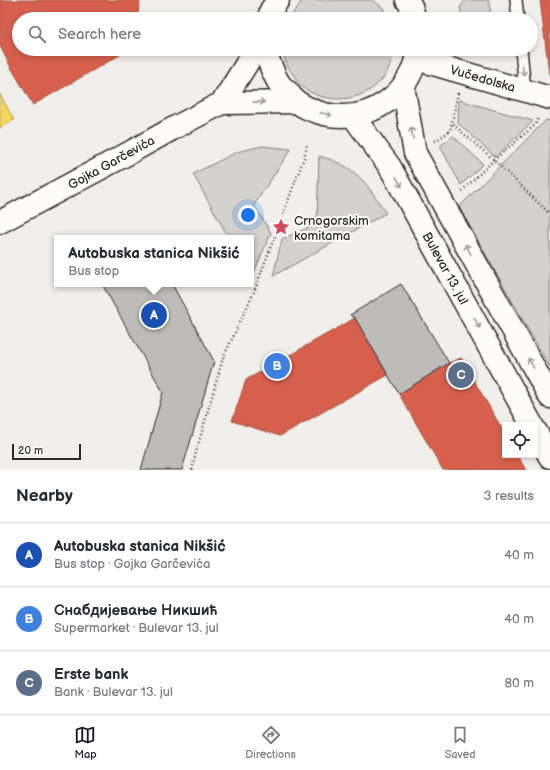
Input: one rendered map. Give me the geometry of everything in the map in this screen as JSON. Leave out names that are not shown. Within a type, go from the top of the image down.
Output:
[{"type":"main road","points":[[271,12],[278,0]]},
{"type":"main road","points":[[407,0],[413,12]]},
{"type":"main road","points":[[222,103],[252,56]]},
{"type":"main road","points":[[268,56],[278,83],[296,102],[314,111],[333,116],[353,116],[372,110],[389,100],[403,86],[411,73],[416,56]]},
{"type":"main road","name":"Vučedolska","points":[[423,56],[526,90],[546,106]]},
{"type":"main road","points":[[403,86],[416,153],[550,397]]},
{"type":"main road","points":[[222,103],[296,102]]},
{"type":"main road","name":"Gojka Garčevića","points":[[0,222],[222,103]]},
{"type":"main road","name":"Bulevar 13. jul","points":[[353,116],[390,166],[530,422]]},
{"type":"main road","points":[[538,435],[550,457]]},
{"type":"lane","points":[[516,0],[517,12]]},
{"type":"lane","points":[[522,56],[526,90]]},
{"type":"path","points":[[431,144],[450,131],[458,90]]},
{"type":"path","points":[[458,194],[535,124],[546,106]]},
{"type":"path","points":[[452,122],[550,214]]},
{"type":"path","points":[[192,470],[223,358],[254,292],[304,158],[307,145]]},
{"type":"shaded area","points":[[304,0],[373,0],[383,8],[385,12],[294,12]]},
{"type":"shaded area","points":[[466,0],[489,0],[490,12],[461,12],[460,7]]},
{"type":"shaded area","points":[[392,56],[387,72],[375,86],[365,93],[355,97],[343,99],[332,99],[320,96],[310,92],[300,85],[284,57]]},
{"type":"shaded area","points":[[459,100],[533,121],[495,157],[458,123]]},
{"type":"shaded area","points":[[546,120],[550,121],[550,368],[459,207]]},
{"type":"shaded area","points":[[453,136],[483,164],[461,185],[440,146]]},
{"type":"shaded area","points":[[262,146],[291,149],[254,205],[271,233],[254,272],[254,235],[227,235],[193,174],[237,152]]},
{"type":"shaded area","points":[[319,156],[343,165],[352,171],[366,184],[386,213],[273,276],[282,239],[317,224]]},
{"type":"building: Homes","points":[[0,94],[14,120],[0,128]]},
{"type":"building: Shops","points":[[0,0],[140,0],[138,12],[12,12],[12,56],[118,56],[33,105],[0,46]]},
{"type":"building: Shops","points":[[540,0],[550,0],[550,75],[549,74]]},
{"type":"building: Shops","points":[[355,318],[388,375],[280,436],[232,421],[246,380]]},
{"type":"building: Shops","points":[[461,358],[502,429],[502,458],[519,458],[526,470],[443,470],[399,394],[449,363]]},
{"type":"building: Other","points":[[401,284],[449,363],[399,394],[355,318],[350,315]]},
{"type":"building: Other","points":[[104,287],[174,287],[214,361],[182,470],[141,470],[163,392]]},
{"type":"place","name":"Crnogorskim komitama","points":[[281,227]]},
{"type":"place","name":"Autobuska stanica Nikšić","points":[[154,315]]},
{"type":"place","name":"Снабдијевање Никшић","points":[[277,366]]},
{"type":"place","name":"Erste bank","points":[[461,375]]}]
